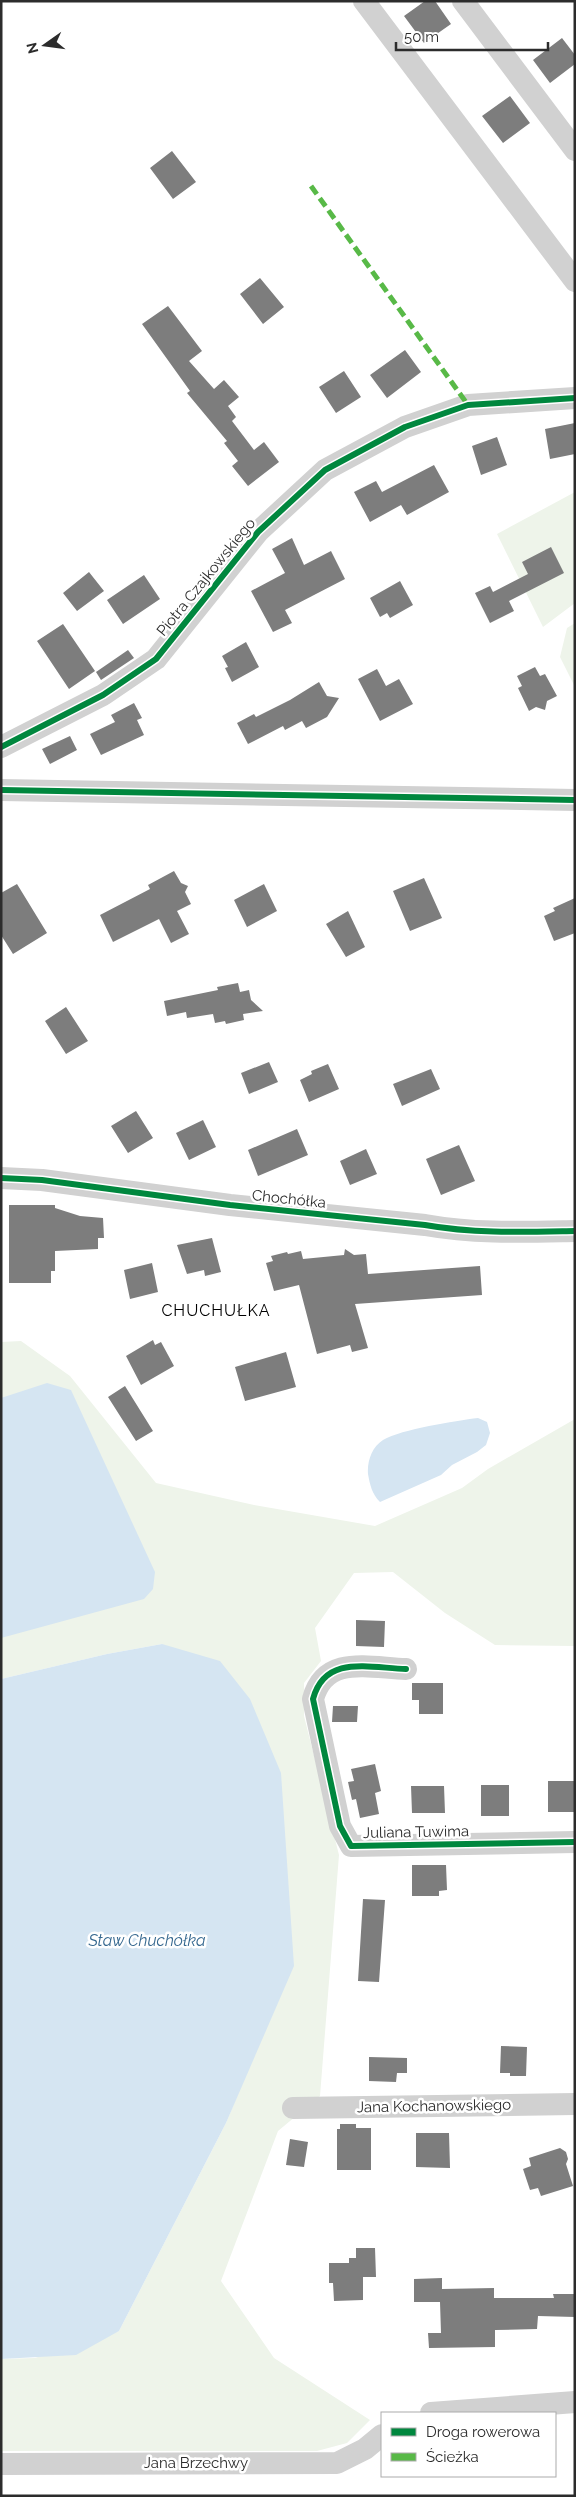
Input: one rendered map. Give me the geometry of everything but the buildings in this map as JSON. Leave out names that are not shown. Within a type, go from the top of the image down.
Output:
[{"type":"street","points":[[364,1],[575,281]]},
{"type":"street","points":[[463,1],[575,150]]},
{"type":"street","name":"Piotra Czajkowskiego","points":[[1,747],[103,695],[156,659],[258,532],[325,470],[405,427],[468,405],[575,398]]},
{"type":"street","points":[[1,790],[575,800]]},
{"type":"street","name":"Chochółka","points":[[1,1178],[42,1180],[230,1205],[453,1230],[508,1233],[575,1231]]},
{"type":"street","name":"Juliana Tuwima","points":[[406,1669],[344,1667],[333,1669],[316,1688],[313,1699],[340,1826],[351,1846],[575,1842]]},
{"type":"street","name":"Jana Kochanowskiego","points":[[293,2108],[575,2104]]},
{"type":"street","points":[[444,2412],[575,2402]]},
{"type":"street","name":"Jana Brzechwy","points":[[1,2464],[337,2463],[366,2449],[381,2436]]},
{"type":"shaded area","points":[[575,492],[575,603],[543,627],[497,534]]},
{"type":"shaded area","points":[[575,623],[575,687],[560,657],[567,628]]},
{"type":"shaded area","points":[[21,1341],[70,1376],[156,1483],[254,1505],[375,1526],[462,1488],[488,1469],[575,1419],[575,1646],[495,1645],[445,1613],[393,1572],[354,1573],[315,1628],[321,1661],[304,1683],[304,1716],[339,1855],[320,2096],[278,2131],[221,2281],[274,2358],[370,2420],[347,2443],[317,2451],[1,2451],[1,2359],[35,2358],[119,2331],[226,2123],[254,2055],[162,1644],[107,1654],[1,1679],[1,1342]]},
{"type":"water","points":[[47,1383],[71,1390],[155,1572],[153,1589],[144,1599],[1,1638],[1,1398]]},
{"type":"water","points":[[478,1418],[487,1422],[490,1433],[486,1445],[452,1465],[441,1475],[380,1502],[377,1499],[373,1493],[368,1469],[369,1459],[379,1443],[403,1432],[443,1423]]},
{"type":"water","name":"Staw Chuchółka","points":[[162,1644],[220,1661],[250,1699],[281,1773],[294,1966],[226,2123],[119,2331],[76,2355],[1,2359],[1,1679],[107,1654]]},
{"type":"marked path","points":[[311,186],[468,405]]},
{"type":"cycle path","points":[[1,747],[103,695],[156,659],[258,532],[325,470],[405,427],[468,405],[575,398]]},
{"type":"cycle path","points":[[1,790],[575,800]]},
{"type":"cycle path","points":[[1,1178],[42,1180],[230,1205],[462,1230],[500,1232],[575,1231]]},
{"type":"cycle path","points":[[406,1669],[364,1666],[338,1669],[328,1675],[319,1685],[313,1699],[340,1826],[351,1846],[575,1842]]},
{"type":"district","name":"CHUCHUŁKA","points":[[216,1310]]}]
